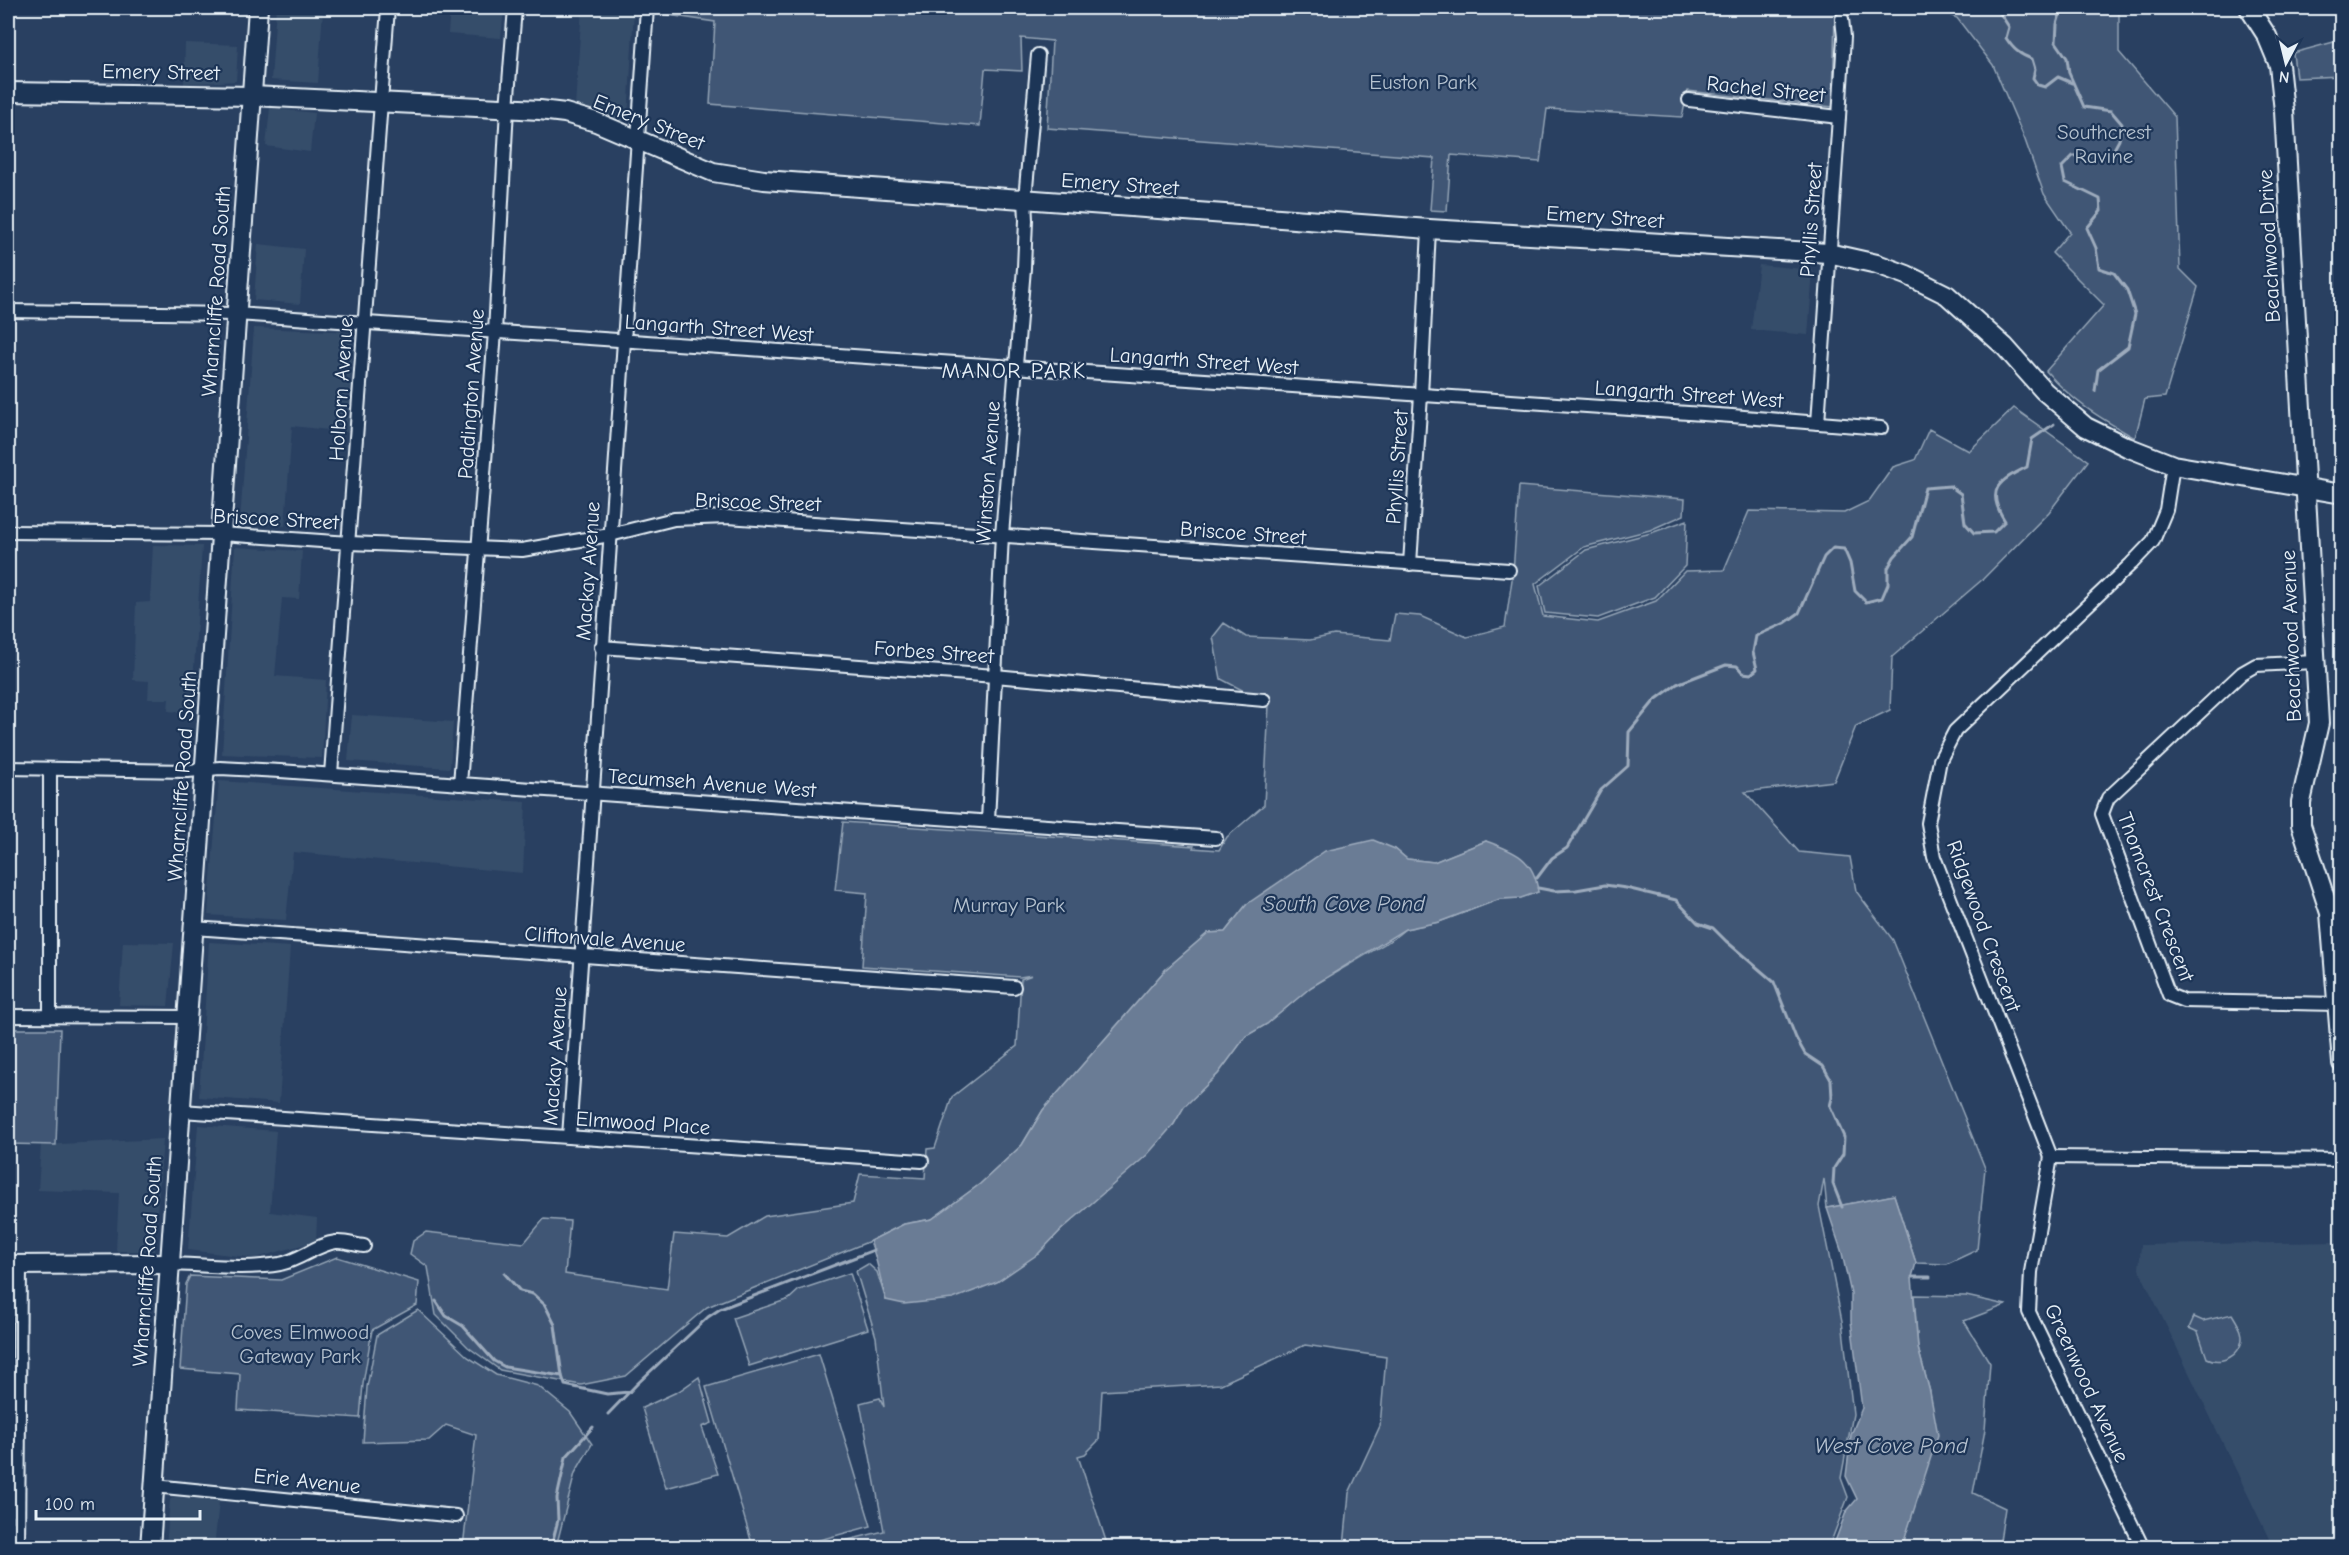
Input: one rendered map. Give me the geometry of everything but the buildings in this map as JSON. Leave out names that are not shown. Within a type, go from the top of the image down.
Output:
[{"type":"street","name":"Wharncliffe Road South","points":[[150,1548],[258,8]]},
{"type":"street","name":"Holborn Avenue","points":[[331,774],[388,8]]},
{"type":"street","name":"Paddington Avenue","points":[[460,784],[495,332],[507,108],[515,8]]},
{"type":"street","name":"Mackay Avenue","points":[[569,1137],[647,8]]},
{"type":"street","name":"Beachwood Drive","points":[[2249,8],[2267,36],[2279,65],[2284,111],[2307,489]]},
{"type":"street","name":"Phyllis Street","points":[[1818,423],[1844,37],[1842,19]]},
{"type":"street","name":"Winston Avenue","points":[[988,821],[1002,536],[1026,232],[1025,199],[1038,55]]},
{"type":"street","name":"Emery Street","points":[[8,92],[252,96],[381,101],[565,113],[596,122],[713,172],[740,177],[1429,229],[1828,253],[1877,264],[1907,274],[1947,295],[2005,347],[2044,391],[2086,427],[2127,447],[2174,465],[2342,494]]},
{"type":"street","name":"Rachel Street","points":[[1689,100],[1839,117]]},
{"type":"street","name":"Phyllis Street","points":[[1410,564],[1429,229]]},
{"type":"street","name":"Langarth Street West","points":[[8,311],[236,314],[1881,428]]},
{"type":"street","name":"Ridgewood Crescent","points":[[2051,1157],[1934,857],[1928,823],[1933,794],[1940,760],[1955,731],[2153,541],[2166,510],[2174,465]]},
{"type":"street","name":"Beachwood Avenue","points":[[2307,489],[2319,723],[2301,802],[2301,825],[2330,913],[2342,1062]]},
{"type":"street","name":"Briscoe Street","points":[[8,532],[221,534],[349,543],[522,550],[610,534],[674,519],[727,517],[1509,570]]},
{"type":"street","name":"Forbes Street","points":[[602,647],[995,676],[1264,700]]},
{"type":"street","name":"Thomcrest Crescent","points":[[2315,662],[2256,665],[2242,673],[2108,798],[2102,814],[2169,995],[2184,1001],[2337,1004]]},
{"type":"street","name":"Tecumseh Avenue West","points":[[8,768],[188,771],[220,768],[331,774],[1216,838]]},
{"type":"street","points":[[50,769],[50,1016]]},
{"type":"street","name":"Cliftonvale Avenue","points":[[194,928],[1014,987]]},
{"type":"street","points":[[8,1016],[188,1017]]},
{"type":"street","name":"Elmwood Place","points":[[181,1111],[922,1161]]},
{"type":"street","points":[[2051,1157],[2342,1160]]},
{"type":"street","name":"Greenwood Avenue","points":[[2051,1157],[2031,1272],[2029,1312],[2143,1548]]},
{"type":"street","points":[[18,1548],[14,1265],[254,1266],[280,1264],[298,1259],[327,1244],[339,1242],[364,1246]]},
{"type":"street","name":"Erie Avenue","points":[[154,1486],[456,1516]]},
{"type":"shaded area","points":[[276,8],[370,8],[370,12],[323,9],[318,83],[271,80]]},
{"type":"shaded area","points":[[450,8],[504,8],[501,38],[448,34]]},
{"type":"shaded area","points":[[582,8],[634,8],[628,119],[622,122],[575,106]]},
{"type":"shaded area","points":[[185,43],[238,45],[236,81],[184,84]]},
{"type":"shaded area","points":[[270,108],[314,113],[310,152],[266,146]]},
{"type":"shaded area","points":[[258,244],[304,249],[300,304],[254,300]]},
{"type":"shaded area","points":[[1759,265],[1813,270],[1808,335],[1751,330]]},
{"type":"shaded area","points":[[254,328],[353,332],[348,432],[292,426],[285,526],[240,522]]},
{"type":"shaded area","points":[[153,545],[202,546],[191,713],[168,711],[169,699],[148,699],[149,681],[133,680],[136,603],[150,602]]},
{"type":"shaded area","points":[[235,547],[302,551],[299,599],[282,598],[275,676],[326,680],[322,758],[222,754]]},
{"type":"shaded area","points":[[352,715],[453,722],[450,768],[348,761]]},
{"type":"shaded area","points":[[219,781],[526,802],[523,873],[293,852],[286,920],[208,915]]},
{"type":"shaded area","points":[[123,942],[174,943],[168,1006],[119,1005]]},
{"type":"shaded area","points":[[209,942],[290,947],[279,1103],[199,1097]]},
{"type":"shaded area","points":[[198,1125],[276,1131],[270,1212],[317,1218],[316,1241],[256,1258],[188,1250]]},
{"type":"shaded area","points":[[163,1139],[154,1251],[116,1251],[119,1193],[38,1190],[41,1145]]},
{"type":"shaded area","points":[[2341,1242],[2341,1547],[2273,1547],[2139,1269],[2141,1245]]},
{"type":"shaded area","points":[[174,1497],[219,1501],[215,1539],[243,1542],[242,1547],[166,1547],[170,1500]]},
{"type":"green space","name":"Euston Park","points":[[663,8],[1861,8],[1861,11],[1835,9],[1833,107],[1688,91],[1682,117],[1547,109],[1540,162],[1451,155],[1447,211],[1430,210],[1434,158],[1047,128],[1052,41],[1021,38],[1022,71],[985,69],[980,126],[710,104],[715,22],[662,14]]},
{"type":"green space","name":"Southcrest Ravine","points":[[1933,8],[2119,8],[2119,52],[2175,117],[2180,269],[2198,287],[2165,397],[2145,399],[2135,438],[2077,401],[2046,371],[2104,305],[2052,253],[2070,232],[2044,194],[2025,140],[1993,65],[1957,18]]},
{"type":"green space","points":[[2341,40],[2341,76],[2296,78],[2293,53]]},
{"type":"green space","name":"Murray Park","points":[[2014,408],[2088,461],[2049,512],[1983,579],[1892,657],[1890,710],[1856,726],[1834,781],[1745,792],[1799,852],[1850,857],[1856,891],[1893,940],[1985,1168],[1977,1250],[1947,1264],[1916,1263],[1894,1195],[1827,1208],[1824,1179],[1819,1206],[1842,1321],[1853,1414],[1841,1478],[1848,1497],[1829,1547],[1344,1547],[1349,1493],[1380,1426],[1386,1357],[1305,1345],[1221,1384],[1102,1391],[1099,1440],[1085,1454],[1078,1456],[1108,1547],[820,1547],[884,1531],[860,1403],[880,1398],[884,1407],[876,1337],[856,1271],[868,1264],[877,1272],[886,1300],[1038,1254],[1174,1124],[1183,1107],[1218,1074],[1246,1036],[1267,1024],[1311,987],[1393,939],[1405,929],[1439,922],[1500,899],[1520,898],[1538,892],[1486,841],[1434,862],[1407,859],[1395,849],[1247,904],[1225,932],[1208,933],[1166,969],[1043,1110],[1022,1145],[980,1184],[932,1219],[904,1224],[870,1241],[707,1307],[626,1376],[581,1385],[500,1370],[468,1347],[436,1315],[428,1267],[410,1254],[413,1241],[426,1232],[524,1243],[544,1219],[570,1221],[565,1274],[667,1289],[674,1234],[728,1238],[765,1216],[853,1203],[860,1174],[925,1178],[927,1149],[935,1148],[952,1097],[1017,1046],[1021,979],[1032,975],[1020,977],[862,966],[867,893],[835,890],[843,822],[1194,846],[1193,848],[1219,850],[1227,837],[1264,805],[1269,704],[1221,679],[1213,637],[1224,623],[1246,637],[1310,640],[1334,635],[1390,640],[1395,614],[1420,616],[1467,637],[1505,627],[1513,573],[1519,486],[1685,499],[1684,515],[1650,530],[1584,547],[1535,584],[1543,616],[1598,622],[1656,601],[1685,571],[1724,570],[1749,511],[1844,513],[1869,501],[1893,467],[1915,460],[1929,429],[1969,451]]},
{"type":"green space","points":[[1687,520],[1685,566],[1655,597],[1598,618],[1545,613],[1539,586],[1586,550],[1651,533]]},
{"type":"green space","points":[[8,1029],[60,1029],[56,1145],[8,1144]]},
{"type":"green space","name":"Coves Elmwood Gateway Park","points":[[337,1257],[419,1282],[417,1305],[372,1330],[360,1418],[238,1410],[240,1374],[180,1369],[186,1284],[190,1276],[281,1280]]},
{"type":"green space","points":[[850,1273],[868,1329],[749,1366],[733,1318],[789,1299],[799,1290]]},
{"type":"green space","points":[[1914,1295],[1966,1296],[2006,1305],[1964,1321],[1990,1363],[1985,1430],[1973,1493],[2005,1508],[1999,1547],[1902,1548],[1918,1493],[1930,1392],[1918,1348]]},
{"type":"green space","points":[[418,1310],[468,1357],[496,1375],[538,1386],[570,1412],[592,1444],[575,1473],[556,1547],[463,1547],[476,1435],[446,1425],[429,1440],[363,1442],[367,1387],[377,1335]]},
{"type":"green space","points":[[2232,1314],[2241,1331],[2241,1345],[2227,1359],[2207,1358],[2198,1332],[2189,1328],[2194,1317],[2203,1321]]},
{"type":"green space","points":[[819,1354],[871,1526],[794,1547],[753,1547],[706,1387]]},
{"type":"green space","points":[[699,1377],[712,1423],[702,1427],[718,1474],[666,1488],[642,1408],[679,1391]]},
{"type":"water","name":"South Cove Pond","points":[[1373,840],[1395,849],[1407,859],[1434,862],[1486,841],[1514,853],[1528,864],[1533,872],[1538,892],[1521,898],[1500,899],[1439,922],[1405,929],[1311,987],[1267,1024],[1246,1036],[1218,1074],[1184,1107],[1174,1124],[1147,1155],[1061,1230],[1038,1254],[997,1282],[953,1299],[904,1304],[886,1300],[870,1241],[904,1224],[932,1219],[980,1184],[1022,1145],[1043,1110],[1166,969],[1208,933],[1225,932],[1247,904],[1325,851]]},
{"type":"water","name":"West Cove Pond","points":[[1894,1195],[1916,1263],[1912,1277],[1918,1348],[1930,1392],[1938,1435],[1902,1547],[1833,1547],[1846,1512],[1857,1499],[1846,1476],[1851,1435],[1862,1408],[1851,1321],[1851,1294],[1842,1253],[1827,1208]]},
{"type":"waterway","points":[[1990,8],[1998,10],[2009,27],[2006,38],[2011,45],[2032,59],[2035,69],[2033,78],[2038,85],[2045,87],[2058,77],[2072,83]]},
{"type":"waterway","points":[[2062,8],[2057,24],[2056,42],[2067,58],[2069,73],[2084,107],[2111,111],[2122,124],[2119,140],[2112,153],[2073,156],[2062,167],[2065,182],[2100,199],[2101,211],[2087,228],[2096,248],[2099,268],[2114,273],[2127,290],[2135,314],[2128,347],[2098,370],[2095,391]]},
{"type":"waterway","points":[[1537,878],[1552,858],[1567,848],[1601,790],[1628,766],[1629,732],[1655,700],[1677,684],[1726,665],[1737,666],[1743,673],[1751,674],[1757,669],[1753,652],[1756,636],[1785,623],[1799,613],[1824,557],[1833,548],[1844,549],[1850,563],[1855,591],[1866,602],[1882,598],[1888,584],[1888,568],[1894,557],[1912,537],[1925,488],[1950,486],[1961,494],[1965,523],[1974,533],[1994,532],[2005,521],[1996,501],[1998,488],[2002,482],[2027,467],[2032,439],[2054,424]]},
{"type":"waterway","points":[[1538,888],[1554,891],[1605,885],[1676,900],[1698,923],[1713,928],[1774,982],[1796,1038],[1805,1054],[1823,1066],[1831,1080],[1830,1106],[1844,1137],[1843,1154],[1834,1168],[1833,1184],[1842,1207]]},
{"type":"waterway","points":[[608,1414],[708,1317],[720,1309],[874,1250]]},
{"type":"waterway","points":[[504,1273],[520,1291],[533,1294],[545,1305],[555,1325],[562,1376]]},
{"type":"waterway","points":[[1912,1277],[1930,1277]]},
{"type":"waterway","points":[[436,1301],[446,1316],[463,1326],[494,1361],[505,1367],[562,1376],[565,1385],[607,1394],[629,1392]]},
{"type":"waterway","points":[[551,1548],[558,1520],[557,1498],[566,1457],[593,1427]]},
{"type":"district","name":"MANOR PARK","points":[[1014,371]]}]
